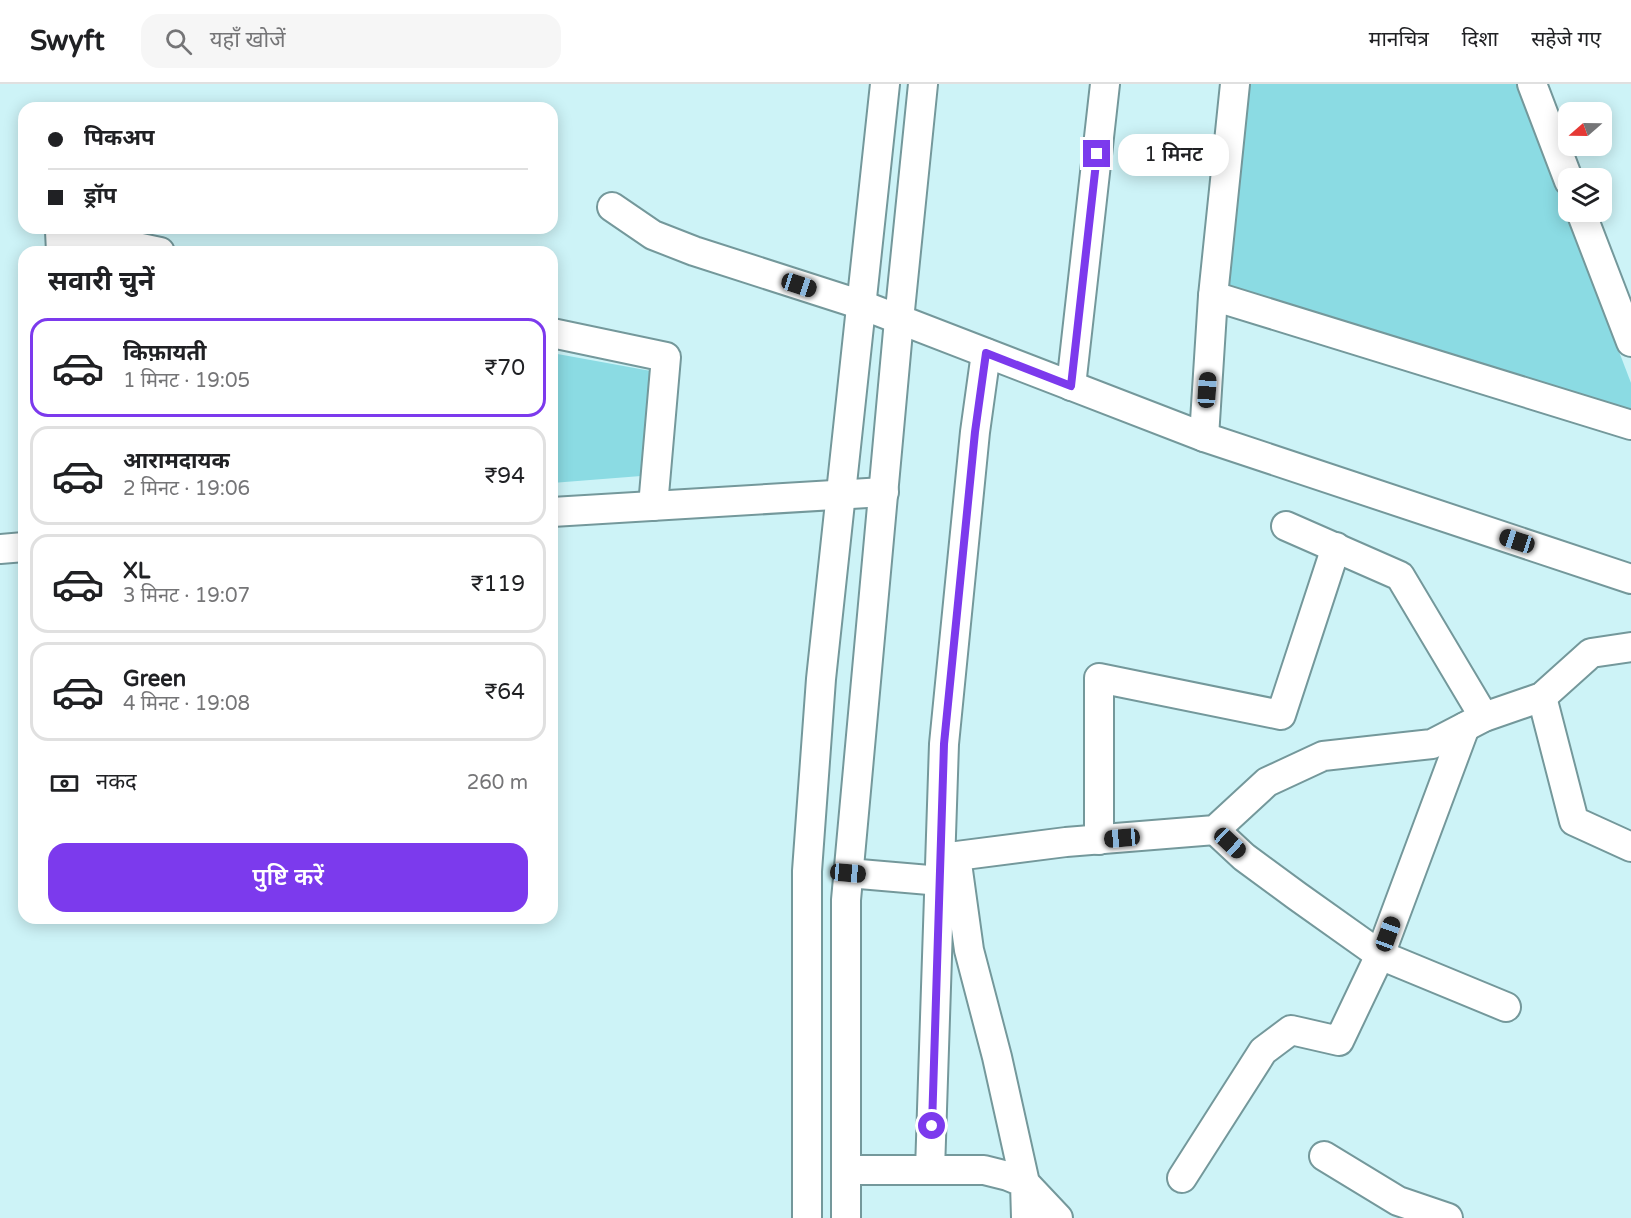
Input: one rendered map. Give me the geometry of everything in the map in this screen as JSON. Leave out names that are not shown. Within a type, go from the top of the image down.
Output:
[{"type":"street","points":[[807,1218],[807,872],[821,679],[885,84]]},
{"type":"street","points":[[846,1218],[846,900],[922,84]]},
{"type":"street","points":[[1071,386],[1105,84]]},
{"type":"street","points":[[1204,437],[1213,296],[1235,84]]},
{"type":"street","points":[[1532,84],[1564,168]]},
{"type":"street","points":[[612,207],[653,235],[862,305],[1204,437],[1631,579]]},
{"type":"street","points":[[1585,222],[1631,342]]},
{"type":"street","points":[[74,234],[131,246]]},
{"type":"street","points":[[1213,296],[1631,424]]},
{"type":"street","points":[[558,334],[666,357],[653,506]]},
{"type":"street","points":[[930,1170],[946,865],[944,744],[975,432],[986,353]]},
{"type":"street","points":[[558,512],[884,492]]},
{"type":"street","points":[[1182,1178],[1263,1050],[1291,1030],[1339,1041],[1380,955],[1475,722],[1400,576],[1286,526]]},
{"type":"street","points":[[0,549],[18,548]]},
{"type":"street","points":[[1099,840],[1099,678],[1281,715],[1336,548]]},
{"type":"street","points":[[848,873],[946,865],[1099,840],[1215,830],[1267,782],[1323,756],[1432,744],[1475,722],[1542,697],[1591,653],[1631,647]]},
{"type":"street","points":[[1542,697],[1574,821],[1631,847]]},
{"type":"street","points":[[1215,830],[1244,857],[1380,955],[1506,1007]]},
{"type":"street","points":[[946,865],[997,1057],[1025,1184],[1026,1218]]},
{"type":"street","points":[[1324,1156],[1398,1201],[1448,1218]]},
{"type":"street","points":[[846,1170],[984,1170],[1008,1176],[1025,1184],[1058,1218]]},
{"type":"shaded area","points":[[1249,84],[1517,84],[1558,192],[1558,222],[1570,222],[1631,383],[1631,409],[1229,290]]},
{"type":"shaded area","points":[[558,354],[651,371],[641,476],[558,483]]},
{"type":"route","points":[[932,1126],[944,744],[975,432],[986,353],[1071,386],[1097,154]]}]
